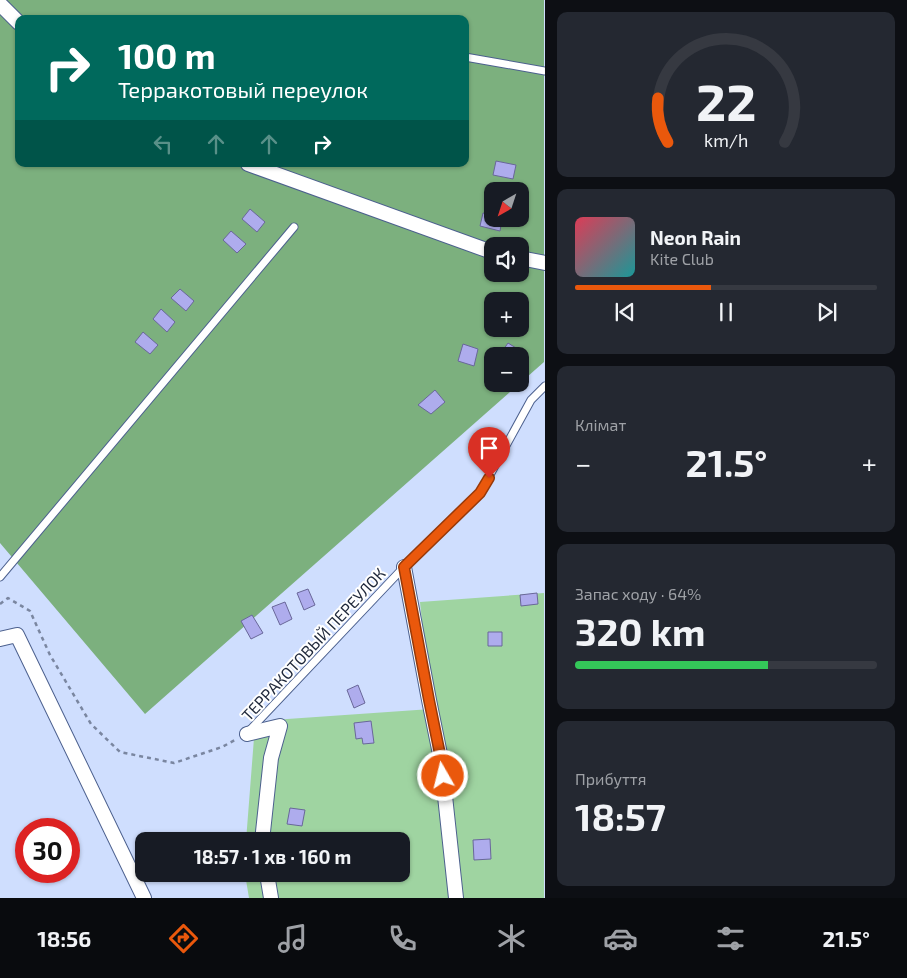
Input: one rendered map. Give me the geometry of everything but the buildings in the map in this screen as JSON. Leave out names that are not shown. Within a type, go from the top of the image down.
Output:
[{"type":"street","points":[[0,4],[15,19]]},
{"type":"street","points":[[256,167],[484,249]]},
{"type":"street","points":[[529,260],[544,262]]},
{"type":"street","points":[[404,567],[441,759],[456,898]]},
{"type":"street","points":[[0,640],[17,635],[144,898]]},
{"type":"street","points":[[247,734],[280,726],[270,758],[263,832]]},
{"type":"street","points":[[268,882],[271,898]]},
{"type":"lane","points":[[469,58],[544,71]]},
{"type":"lane","points":[[0,577],[294,227]]},
{"type":"lane","name":"ТЕРРАКОТОВЫЙ ПЕРЕУЛОК","points":[[247,734],[404,567],[480,493],[531,400],[544,386]]},
{"type":"path","points":[[0,604],[8,598],[30,611],[50,655],[91,724],[120,752],[174,763],[222,747],[247,734]]},
{"type":"green space","points":[[0,0],[544,0],[544,362],[529,375],[529,347],[484,347],[484,392],[510,392],[145,714],[0,543]]},
{"type":"green space","points":[[544,593],[544,898],[249,898],[246,882],[410,882],[410,832],[247,832],[254,738],[273,720],[431,709],[420,602]]},
{"type":"route","points":[[443,776],[404,567],[480,493],[489,478]]}]
